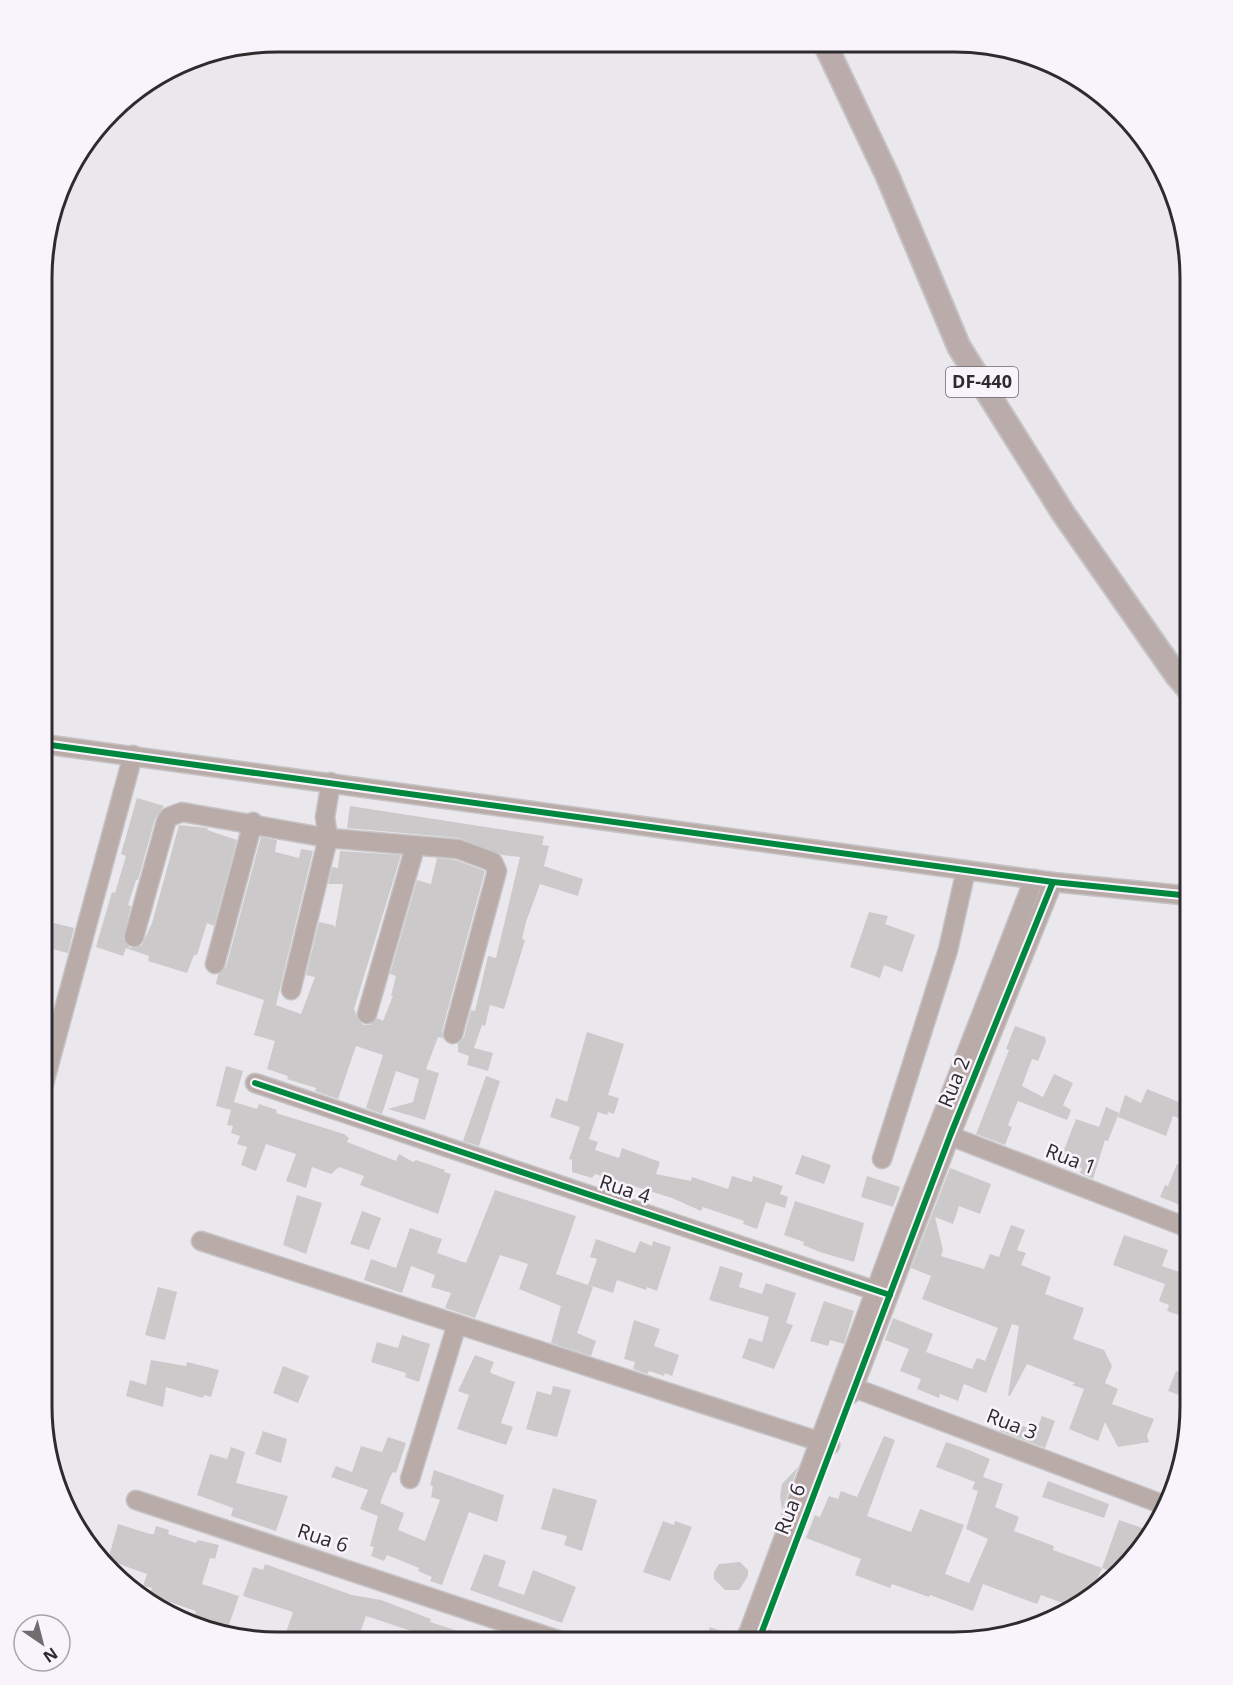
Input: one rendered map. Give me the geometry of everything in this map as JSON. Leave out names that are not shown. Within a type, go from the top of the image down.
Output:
[{"type":"main road","name":"DF-440","points":[[829,52],[887,175],[959,346],[1064,513],[1180,679]]},
{"type":"street","points":[[52,745],[1053,882],[1180,895]]},
{"type":"street","points":[[52,1054],[133,755]]},
{"type":"street","points":[[291,990],[328,838],[325,817],[331,782]]},
{"type":"street","points":[[134,937],[162,833],[170,817],[182,812],[253,822],[328,838],[458,849],[493,862],[497,871],[453,1034]]},
{"type":"street","points":[[215,964],[253,822]]},
{"type":"street","points":[[367,1014],[415,847]]},
{"type":"street","points":[[882,1159],[948,950],[966,870]]},
{"type":"street","name":"Rua 2","points":[[996,1002],[1034,879]]},
{"type":"street","name":"Rua 2","points":[[882,1293],[996,1002],[1053,882]]},
{"type":"street","name":"Rua 4","points":[[255,1083],[882,1293]]},
{"type":"street","name":"Rua 1","points":[[943,1134],[1180,1225]]},
{"type":"street","points":[[201,1241],[826,1444]]},
{"type":"street","points":[[848,1386],[882,1293]]},
{"type":"street","points":[[410,1479],[457,1324]]},
{"type":"street","name":"Rua 6","points":[[759,1632],[848,1386]]},
{"type":"street","name":"Rua 3","points":[[848,1386],[1159,1503]]},
{"type":"street","name":"Rua 6","points":[[136,1500],[534,1632]]},
{"type":"building","points":[[137,798],[164,806],[155,819],[138,880],[136,880],[128,905],[131,906],[123,939],[130,948],[142,945],[152,923],[179,825],[208,828],[207,830],[237,840],[214,926],[207,923],[197,955],[194,955],[187,973],[148,961],[149,956],[126,948],[123,956],[96,947],[112,892],[115,893],[126,856],[121,854]]},
{"type":"building","points":[[350,806],[544,836],[542,845],[549,846],[544,866],[583,879],[578,896],[540,884],[526,922],[522,939],[525,940],[504,1009],[490,1005],[485,1026],[482,1025],[474,1048],[493,1053],[488,1071],[467,1065],[469,1056],[458,1052],[458,1044],[464,1037],[471,1010],[475,1011],[488,956],[496,958],[520,857],[502,855],[459,838],[347,828]]},
{"type":"building","points":[[261,837],[277,840],[275,852],[299,858],[301,849],[313,851],[276,1005],[301,1014],[315,977],[306,975],[319,922],[333,925],[335,928],[343,884],[328,884],[332,867],[338,868],[340,851],[401,855],[354,1009],[359,1021],[364,1025],[370,1025],[377,1018],[383,1021],[393,996],[391,996],[396,976],[390,974],[417,880],[431,884],[437,858],[456,860],[485,871],[442,1031],[443,1038],[438,1037],[426,1069],[439,1073],[425,1120],[388,1109],[413,1102],[419,1079],[396,1071],[382,1114],[366,1108],[383,1055],[356,1046],[338,1099],[267,1069],[275,1041],[254,1035],[264,1000],[216,984],[218,975],[226,967]]},
{"type":"building","points":[[869,912],[888,916],[885,924],[915,935],[902,972],[884,965],[880,978],[850,967]]},
{"type":"building","points":[[54,923],[74,928],[68,953],[52,949]]},
{"type":"building","points":[[1015,1026],[1045,1037],[1046,1041],[1038,1061],[1032,1059],[1022,1086],[1043,1097],[1054,1074],[1073,1083],[1063,1105],[1071,1110],[1067,1120],[1018,1101],[1008,1125],[1012,1127],[1005,1145],[976,1134],[1009,1050],[1006,1049]]},
{"type":"building","points":[[587,1032],[624,1044],[608,1095],[619,1098],[614,1114],[608,1112],[607,1115],[598,1112],[589,1139],[598,1142],[595,1150],[619,1158],[622,1148],[660,1162],[656,1174],[691,1181],[692,1177],[728,1189],[732,1176],[752,1182],[753,1176],[783,1186],[780,1194],[788,1197],[785,1208],[766,1202],[757,1229],[743,1224],[744,1221],[703,1207],[701,1211],[672,1198],[595,1174],[592,1178],[572,1172],[572,1160],[569,1159],[580,1127],[550,1117],[556,1098],[567,1102]]},
{"type":"building","points":[[226,1066],[243,1071],[234,1102],[257,1109],[259,1104],[277,1110],[276,1113],[344,1134],[349,1138],[347,1142],[396,1161],[399,1154],[413,1162],[416,1160],[451,1174],[438,1214],[360,1185],[364,1176],[339,1167],[331,1174],[312,1167],[306,1188],[286,1181],[296,1154],[266,1144],[256,1171],[241,1165],[247,1147],[237,1144],[240,1136],[231,1133],[233,1126],[227,1125],[231,1110],[216,1106]]},
{"type":"building","points":[[486,1076],[500,1081],[479,1146],[463,1141]]},
{"type":"building","points":[[1147,1089],[1180,1102],[1180,1119],[1173,1116],[1166,1136],[1118,1117],[1125,1095],[1141,1103]]},
{"type":"building","points":[[1106,1107],[1119,1113],[1108,1141],[1105,1140],[1093,1179],[1080,1173],[1082,1168],[1060,1160],[1076,1119],[1099,1127]]},
{"type":"building","points":[[802,1155],[831,1165],[824,1184],[795,1174]]},
{"type":"building","points":[[1177,1164],[1180,1165],[1180,1205],[1160,1197],[1165,1185],[1168,1186]]},
{"type":"building","points":[[950,1168],[991,1184],[980,1214],[959,1206],[953,1224],[935,1217],[943,1250],[941,1256],[984,1269],[990,1254],[999,1257],[1011,1225],[1025,1230],[1017,1250],[1026,1253],[1021,1265],[1051,1277],[1045,1294],[1084,1308],[1073,1339],[1104,1350],[1112,1366],[1105,1383],[1118,1389],[1112,1404],[1154,1419],[1147,1436],[1149,1442],[1118,1447],[1105,1422],[1098,1441],[1069,1429],[1084,1389],[1072,1385],[1075,1383],[1027,1364],[1010,1396],[1008,1395],[1019,1326],[1012,1324],[986,1393],[964,1384],[958,1401],[940,1394],[939,1398],[917,1389],[921,1379],[900,1371],[909,1349],[885,1340],[893,1318],[933,1334],[926,1352],[972,1369],[977,1358],[985,1361],[998,1328],[922,1299],[931,1276],[911,1268]]},
{"type":"building","points":[[867,1176],[900,1187],[893,1207],[861,1197]]},
{"type":"building","points":[[495,1190],[576,1216],[556,1274],[588,1285],[597,1259],[590,1257],[596,1239],[635,1253],[640,1241],[652,1246],[653,1241],[671,1247],[657,1291],[647,1287],[646,1290],[617,1280],[613,1293],[589,1285],[593,1287],[577,1333],[596,1341],[591,1356],[551,1343],[561,1306],[519,1289],[528,1264],[500,1255],[475,1318],[445,1308],[451,1293],[431,1287],[435,1275],[411,1266],[402,1293],[364,1280],[371,1259],[396,1268],[410,1228],[442,1239],[437,1253],[466,1263]]},
{"type":"building","points":[[297,1195],[322,1203],[306,1254],[283,1245]]},
{"type":"building","points":[[795,1201],[864,1223],[854,1262],[820,1252],[803,1245],[804,1242],[784,1235]]},
{"type":"building","points":[[362,1211],[381,1218],[369,1250],[350,1244]]},
{"type":"building","points":[[1124,1235],[1168,1250],[1162,1266],[1180,1272],[1180,1315],[1167,1311],[1169,1305],[1159,1301],[1165,1284],[1113,1265]]},
{"type":"building","points":[[720,1266],[743,1273],[739,1287],[762,1294],[766,1283],[796,1293],[786,1323],[793,1325],[774,1369],[742,1358],[749,1338],[762,1342],[769,1317],[709,1300]]},
{"type":"building","points":[[158,1287],[177,1292],[165,1340],[145,1335]]},
{"type":"building","points":[[824,1301],[854,1311],[844,1344],[830,1340],[828,1346],[810,1341]]},
{"type":"building","points":[[634,1320],[660,1329],[654,1346],[679,1355],[672,1376],[649,1371],[647,1374],[633,1369],[635,1362],[624,1359]]},
{"type":"building","points":[[402,1335],[430,1344],[419,1382],[405,1377],[406,1373],[371,1362],[377,1342],[398,1348]]},
{"type":"building","points":[[475,1355],[494,1362],[490,1372],[515,1382],[501,1423],[513,1427],[506,1445],[457,1429],[469,1395],[458,1391]]},
{"type":"building","points":[[151,1360],[186,1366],[187,1362],[219,1370],[211,1397],[204,1395],[203,1398],[166,1387],[163,1407],[126,1396],[130,1380],[146,1385]]},
{"type":"building","points":[[283,1366],[309,1376],[298,1403],[273,1393]]},
{"type":"building","points":[[1176,1371],[1180,1372],[1180,1395],[1168,1391]]},
{"type":"building","points":[[553,1386],[571,1390],[557,1437],[526,1429],[537,1391],[551,1395]]},
{"type":"building","points":[[1042,1416],[1055,1421],[1045,1448],[1000,1431],[1004,1419],[1036,1431]]},
{"type":"building","points":[[263,1431],[287,1439],[281,1463],[255,1454]]},
{"type":"building","points":[[884,1436],[895,1440],[867,1516],[911,1532],[920,1509],[964,1525],[945,1574],[969,1583],[988,1539],[966,1529],[978,1491],[972,1489],[975,1482],[936,1467],[946,1442],[990,1459],[983,1477],[1003,1484],[995,1507],[1019,1517],[1014,1531],[1054,1546],[1053,1550],[1102,1568],[1096,1583],[1065,1604],[1041,1595],[1037,1604],[983,1584],[973,1611],[892,1584],[890,1588],[855,1575],[861,1559],[806,1538],[815,1515],[820,1517],[829,1496],[838,1499],[841,1491],[857,1497]]},
{"type":"building","points":[[388,1437],[406,1443],[396,1473],[393,1472],[390,1477],[380,1503],[404,1513],[398,1530],[425,1541],[440,1500],[431,1497],[433,1486],[430,1485],[434,1470],[504,1495],[497,1522],[469,1512],[442,1585],[430,1581],[432,1577],[418,1571],[419,1568],[387,1555],[384,1561],[371,1556],[374,1547],[370,1546],[378,1516],[360,1509],[368,1490],[331,1477],[336,1466],[352,1472],[361,1446],[382,1452]]},
{"type":"building","points":[[231,1447],[245,1452],[236,1483],[288,1496],[276,1531],[231,1516],[233,1508],[197,1495],[210,1454],[227,1459]]},
{"type":"building","points":[[798,1467],[782,1510],[780,1496],[782,1484]]},
{"type":"building","points":[[1048,1481],[1109,1504],[1104,1518],[1042,1497]]},
{"type":"building","points":[[553,1488],[597,1500],[582,1551],[564,1545],[567,1536],[541,1529]]},
{"type":"building","points":[[1119,1520],[1144,1529],[1125,1556],[1110,1571],[1102,1568]]},
{"type":"building","points":[[663,1521],[674,1525],[675,1521],[692,1527],[670,1581],[643,1572]]},
{"type":"building","points":[[118,1524],[150,1534],[154,1534],[156,1526],[169,1530],[168,1534],[196,1543],[198,1540],[219,1545],[215,1559],[210,1558],[202,1584],[239,1596],[228,1627],[206,1621],[194,1616],[196,1611],[160,1599],[150,1592],[152,1588],[143,1586],[147,1574],[115,1563],[109,1557]]},
{"type":"building","points":[[484,1554],[506,1561],[498,1586],[524,1595],[533,1570],[576,1587],[562,1623],[470,1590]]},
{"type":"building","points":[[740,1562],[748,1570],[748,1576],[739,1590],[725,1590],[714,1579],[714,1572],[719,1564]]},
{"type":"building","points":[[265,1564],[352,1595],[381,1600],[431,1619],[430,1622],[461,1632],[411,1632],[366,1616],[360,1632],[286,1632],[293,1612],[243,1596],[253,1567],[263,1570]]},
{"type":"building","points":[[710,1627],[724,1632],[708,1632]]},
{"type":"cycle path","points":[[52,745],[1053,882],[1180,895]]},
{"type":"cycle path","points":[[762,1632],[950,1136],[1053,882]]},
{"type":"cycle path","points":[[255,1083],[890,1295]]}]
